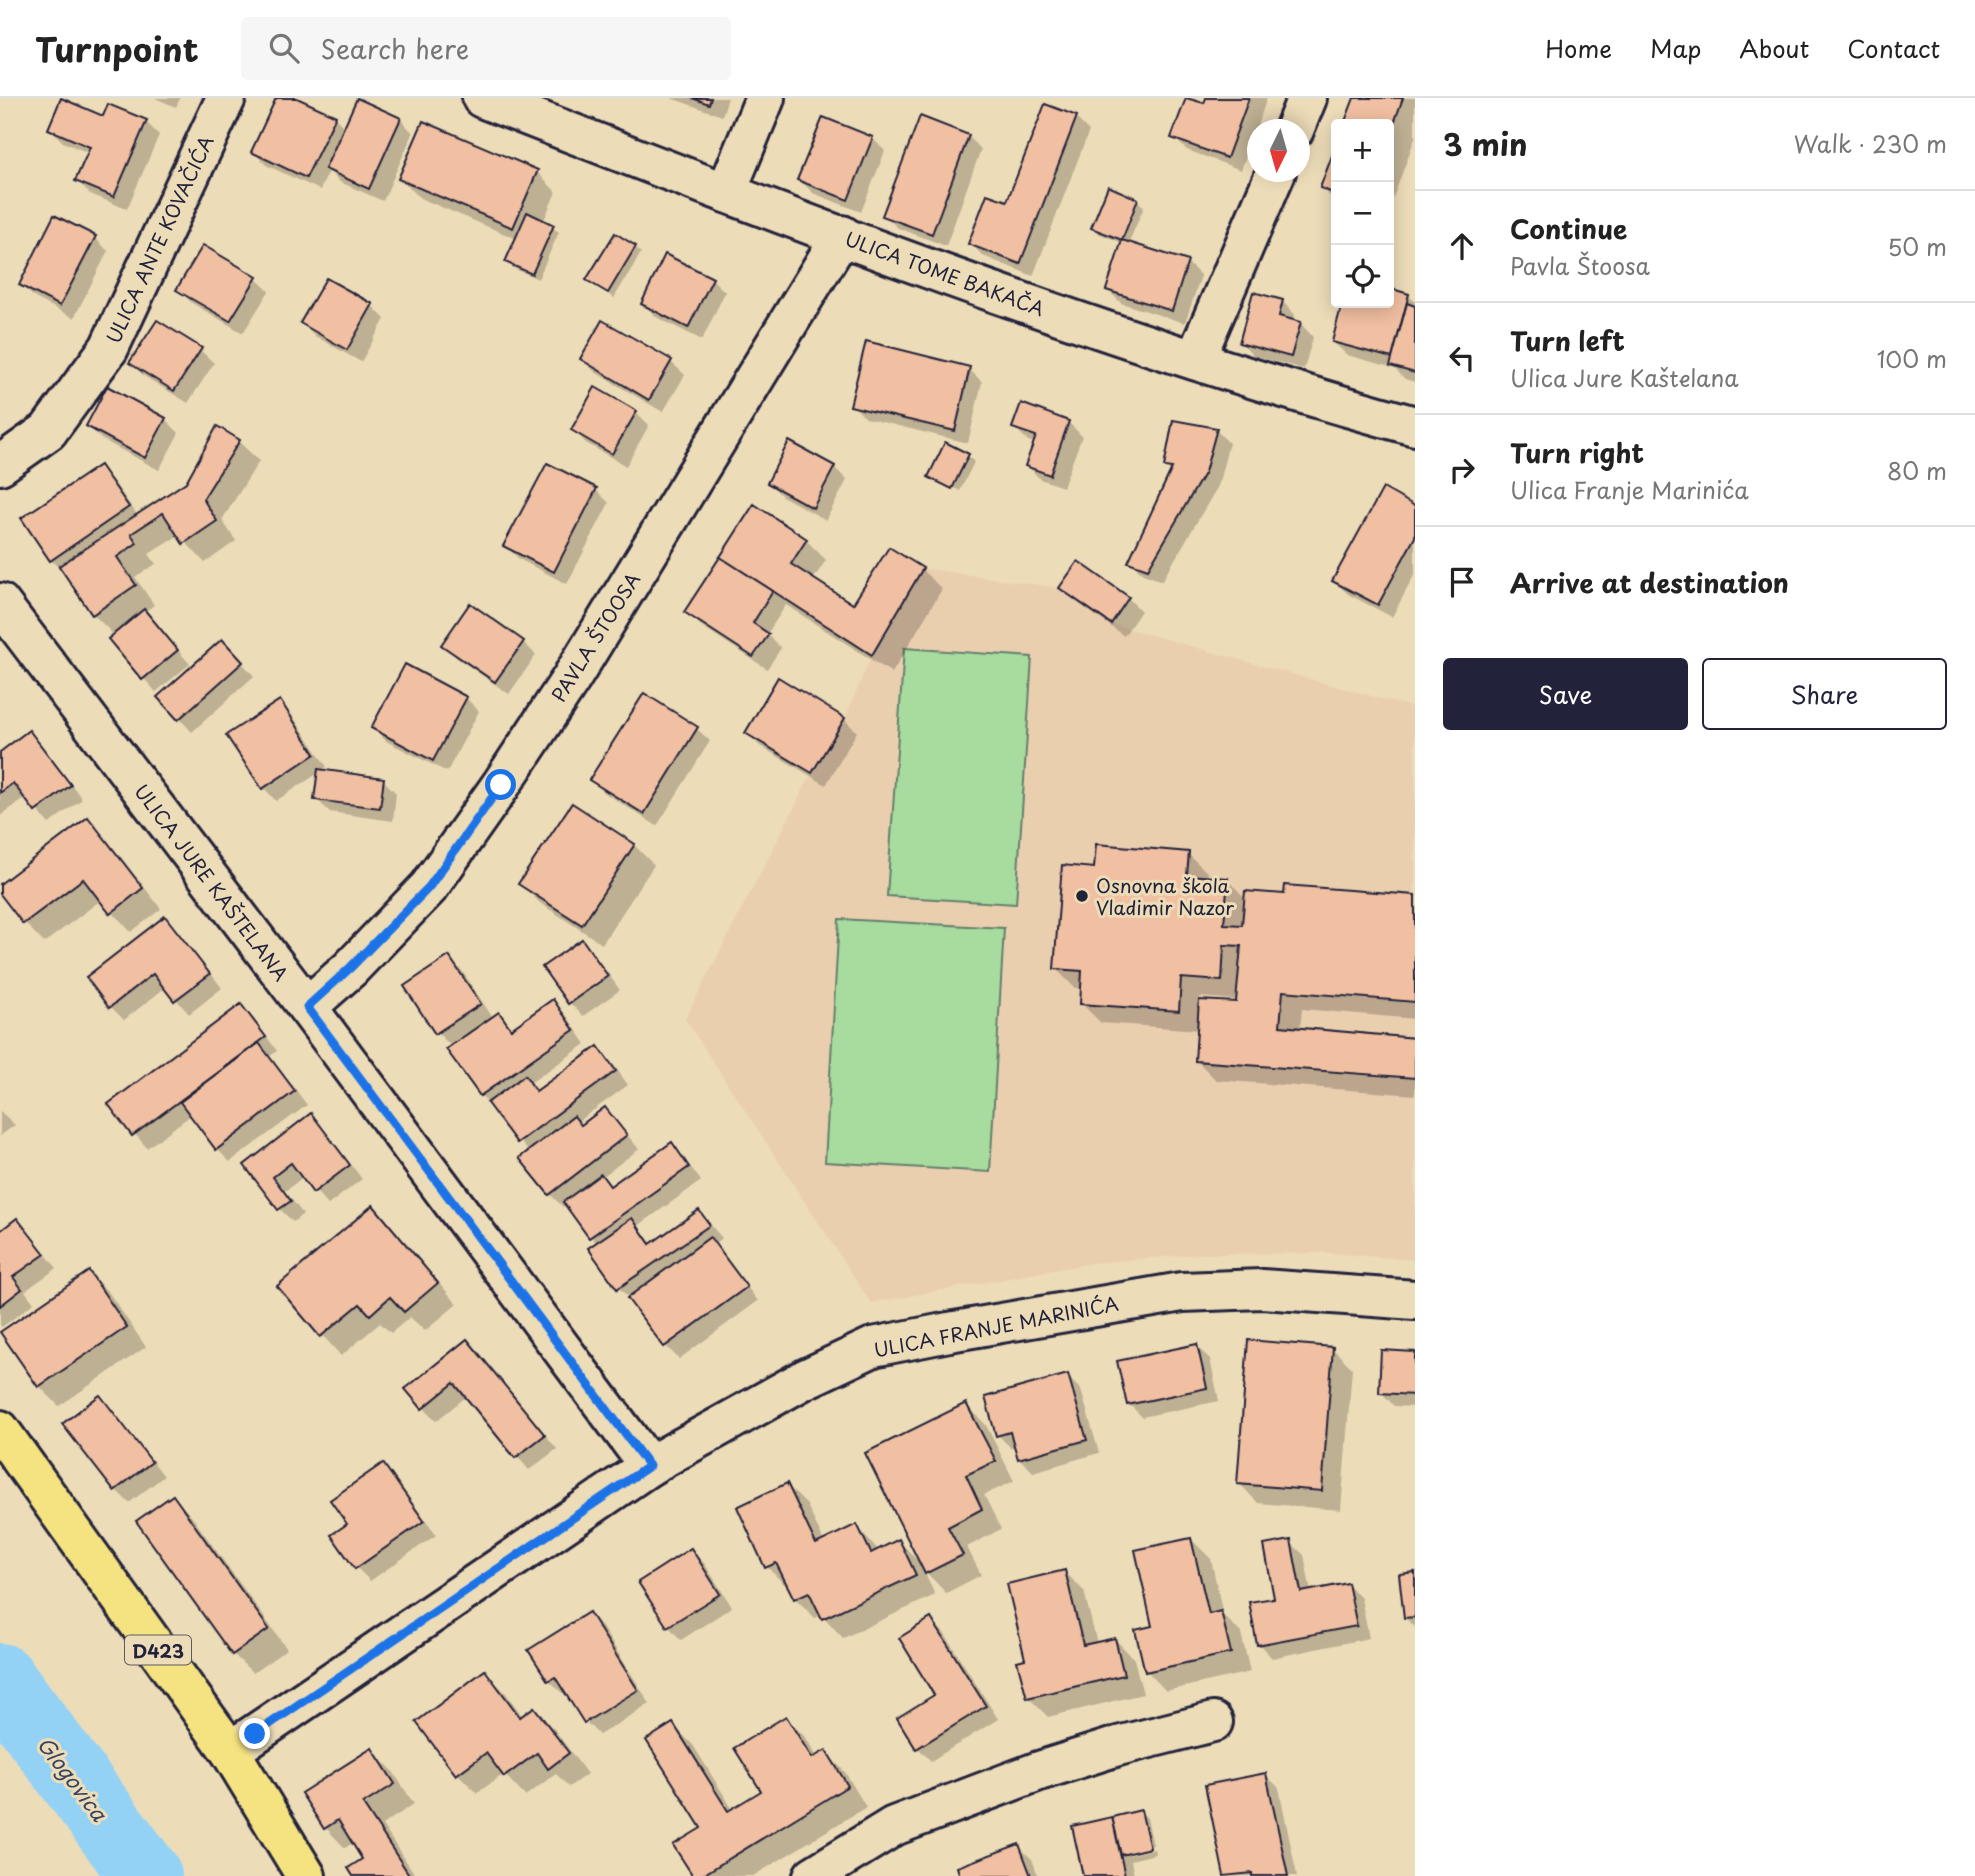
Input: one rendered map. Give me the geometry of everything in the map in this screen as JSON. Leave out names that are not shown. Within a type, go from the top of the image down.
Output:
[{"type":"main road","name":"D423","points":[[0,1430],[230,1751],[306,1876]]},
{"type":"street","name":"ULICA ANTE KOVAČIĆA","points":[[0,465],[48,431],[109,348],[226,98]]},
{"type":"street","name":"ULICA TOME BAKAČA","points":[[482,98],[726,193],[1024,304],[1305,396],[1415,426]]},
{"type":"street","points":[[726,193],[765,98]]},
{"type":"street","points":[[1298,119],[1307,98]]},
{"type":"street","points":[[1195,360],[1272,182]]},
{"type":"street","name":"PAVLA ŠTOOSA","points":[[307,1007],[350,968],[429,887],[501,785],[570,679],[842,235]]},
{"type":"street","name":"ULICA JURE KAŠTELANA","points":[[0,603],[307,1007],[649,1466]]},
{"type":"street","name":"ULICA FRANJE MARINIĆA","points":[[230,1751],[649,1466],[806,1379],[873,1347],[962,1329],[1182,1292],[1262,1289],[1415,1300]]},
{"type":"street","points":[[813,1876],[894,1826],[1039,1771],[1118,1746],[1213,1721]]},
{"type":"shaded area","name":"Osnovna škola Vladimir Nazor","points":[[923,568],[1059,588],[1111,624],[1415,708],[1415,1260],[1330,1253],[1200,1254],[1093,1263],[871,1303],[685,1019],[812,773],[845,718],[872,654]]},
{"type":"green space","points":[[904,648],[1032,657],[1016,904],[887,896]]},
{"type":"green space","points":[[839,919],[1004,928],[990,1172],[825,1162]]},
{"type":"building","points":[[61,98],[103,116],[108,104],[147,120],[114,197],[75,181],[90,147],[48,129]]},
{"type":"building","points":[[276,98],[297,98],[336,116],[306,178],[251,152]]},
{"type":"building","points":[[357,98],[401,118],[369,189],[325,169]]},
{"type":"building","points":[[692,98],[711,98],[709,104]]},
{"type":"building","points":[[1186,98],[1204,103],[1206,98],[1249,98],[1227,158],[1171,138]]},
{"type":"building","points":[[1354,98],[1403,98],[1394,123],[1394,119],[1346,119]]},
{"type":"building","points":[[1045,104],[1077,116],[1020,264],[968,244],[987,194],[1007,201]]},
{"type":"building","points":[[920,116],[969,135],[932,234],[882,216]]},
{"type":"building","points":[[823,117],[873,137],[848,200],[797,180]]},
{"type":"building","points":[[423,121],[538,170],[513,228],[398,179]]},
{"type":"building","points":[[1331,158],[1331,192],[1320,188]]},
{"type":"building","points":[[1108,186],[1138,199],[1122,240],[1091,228]]},
{"type":"building","points":[[527,212],[554,225],[532,274],[505,262]]},
{"type":"building","points":[[54,215],[96,236],[60,306],[19,285]]},
{"type":"building","points":[[615,233],[636,246],[608,293],[586,280]]},
{"type":"building","points":[[1122,240],[1188,261],[1172,311],[1106,290]]},
{"type":"building","points":[[203,245],[257,277],[230,321],[176,290]]},
{"type":"building","points":[[665,254],[713,278],[688,328],[641,304]]},
{"type":"building","points":[[326,278],[373,304],[347,350],[300,323]]},
{"type":"building","points":[[1394,290],[1409,294],[1392,358],[1332,342],[1341,308],[1394,308]]},
{"type":"building","points":[[1253,292],[1283,300],[1279,316],[1301,322],[1291,357],[1239,343]]},
{"type":"building","points":[[1407,303],[1415,306],[1415,373],[1390,366]]},
{"type":"building","points":[[157,320],[202,348],[174,391],[129,363]]},
{"type":"building","points":[[602,320],[672,360],[649,400],[580,359]]},
{"type":"building","points":[[866,341],[970,367],[955,431],[850,406]]},
{"type":"building","points":[[107,386],[166,418],[145,458],[86,426]]},
{"type":"building","points":[[595,387],[637,411],[612,454],[571,430]]},
{"type":"building","points":[[1021,403],[1069,421],[1050,475],[1025,466],[1036,436],[1012,428]]},
{"type":"building","points":[[1173,420],[1217,428],[1205,472],[1148,569],[1128,562],[1172,468],[1164,467]]},
{"type":"building","points":[[217,426],[240,440],[203,499],[217,521],[183,544],[163,513],[131,534],[137,543],[117,557],[136,585],[92,615],[59,566],[186,482]]},
{"type":"building","points":[[789,441],[835,466],[813,508],[767,483]]},
{"type":"building","points":[[945,442],[969,454],[952,489],[928,477]]},
{"type":"building","points":[[547,463],[597,488],[554,572],[503,546]]},
{"type":"building","points":[[100,465],[129,507],[50,561],[21,518]]},
{"type":"building","points":[[1383,488],[1415,506],[1415,537],[1378,605],[1332,581]]},
{"type":"building","points":[[754,504],[807,539],[791,564],[853,604],[889,547],[923,568],[872,655],[720,557]]},
{"type":"building","points":[[720,557],[773,591],[753,623],[769,634],[753,657],[684,612]]},
{"type":"building","points":[[1078,561],[1129,597],[1111,624],[1059,588]]},
{"type":"building","points":[[470,603],[524,641],[495,682],[441,645]]},
{"type":"building","points":[[144,609],[178,650],[142,680],[108,639]]},
{"type":"building","points":[[222,639],[243,662],[178,720],[157,697]]},
{"type":"building","points":[[405,664],[467,697],[433,761],[371,728]]},
{"type":"building","points":[[778,677],[845,718],[812,773],[745,733]]},
{"type":"building","points":[[644,693],[698,727],[644,814],[589,780]]},
{"type":"building","points":[[280,700],[315,754],[262,789],[226,735]]},
{"type":"building","points":[[29,730],[71,785],[35,812],[13,783],[0,793],[0,752]]},
{"type":"building","points":[[318,769],[384,778],[380,808],[314,800]]},
{"type":"building","points":[[572,803],[635,844],[582,925],[518,884]]},
{"type":"building","points":[[88,817],[143,888],[110,914],[83,879],[23,924],[0,894],[0,884]]},
{"type":"building","points":[[1096,844],[1189,852],[1187,875],[1228,878],[1224,924],[1242,925],[1245,891],[1284,894],[1285,885],[1415,895],[1415,1002],[1283,991],[1280,1026],[1415,1038],[1415,1078],[1195,1061],[1199,1000],[1236,1002],[1241,946],[1224,945],[1222,981],[1181,978],[1179,1011],[1080,1004],[1082,971],[1054,969],[1062,865],[1094,868]]},
{"type":"building","points":[[165,916],[210,974],[174,1001],[153,974],[109,1008],[86,977]]},
{"type":"building","points":[[582,939],[608,976],[568,1004],[542,967]]},
{"type":"building","points":[[449,956],[481,1004],[435,1034],[404,986]]},
{"type":"building","points":[[553,999],[574,1030],[480,1096],[446,1049],[499,1012],[511,1029]]},
{"type":"building","points":[[241,1004],[266,1037],[132,1136],[108,1104]]},
{"type":"building","points":[[259,1043],[295,1091],[216,1150],[180,1102]]},
{"type":"building","points":[[598,1046],[616,1071],[517,1143],[487,1103],[525,1075],[536,1091]]},
{"type":"building","points":[[605,1107],[627,1135],[549,1195],[519,1158],[574,1116],[581,1125]]},
{"type":"building","points":[[311,1113],[350,1165],[313,1193],[291,1163],[273,1177],[291,1201],[278,1210],[244,1165]]},
{"type":"building","points":[[672,1142],[689,1167],[589,1238],[563,1202],[601,1174],[610,1186]]},
{"type":"building","points":[[373,1205],[438,1283],[404,1312],[390,1297],[370,1315],[360,1304],[320,1337],[277,1286]]},
{"type":"building","points":[[699,1210],[710,1225],[617,1289],[588,1248],[632,1218],[650,1244]]},
{"type":"building","points":[[17,1218],[45,1254],[13,1277],[22,1289],[0,1306],[0,1231]]},
{"type":"building","points":[[710,1237],[747,1287],[664,1347],[627,1298]]},
{"type":"building","points":[[89,1271],[127,1327],[38,1387],[0,1332]]},
{"type":"building","points":[[467,1339],[545,1435],[515,1458],[454,1383],[422,1409],[405,1389]]},
{"type":"building","points":[[1248,1340],[1333,1347],[1322,1491],[1237,1484]]},
{"type":"building","points":[[1197,1344],[1207,1388],[1127,1405],[1117,1361]]},
{"type":"building","points":[[1381,1350],[1415,1352],[1415,1395],[1379,1393]]},
{"type":"building","points":[[1068,1374],[1087,1440],[1018,1459],[1010,1432],[996,1436],[985,1397]]},
{"type":"building","points":[[100,1395],[152,1462],[114,1491],[62,1424]]},
{"type":"building","points":[[966,1403],[996,1461],[966,1475],[982,1509],[948,1527],[963,1555],[925,1574],[865,1453]]},
{"type":"building","points":[[383,1463],[424,1521],[355,1569],[331,1535],[347,1524],[330,1500]]},
{"type":"building","points":[[787,1483],[816,1544],[857,1524],[871,1553],[899,1539],[916,1575],[822,1619],[809,1592],[794,1599],[776,1563],[765,1568],[737,1507]]},
{"type":"building","points":[[173,1495],[269,1629],[232,1655],[136,1521]]},
{"type":"building","points":[[1191,1538],[1209,1614],[1221,1611],[1231,1653],[1145,1672],[1135,1630],[1152,1626],[1135,1550]]},
{"type":"building","points":[[1291,1540],[1301,1592],[1348,1583],[1357,1626],[1257,1645],[1249,1602],[1274,1598],[1264,1545]]},
{"type":"building","points":[[691,1548],[720,1594],[667,1627],[638,1582]]},
{"type":"building","points":[[1065,1570],[1083,1645],[1115,1638],[1124,1675],[1027,1698],[1017,1661],[1025,1659],[1007,1584]]},
{"type":"building","points":[[1415,1572],[1415,1617],[1404,1618],[1399,1574]]},
{"type":"building","points":[[589,1612],[638,1690],[584,1723],[555,1677],[548,1681],[528,1650]]},
{"type":"building","points":[[931,1618],[986,1706],[916,1749],[897,1718],[934,1695],[899,1638]]},
{"type":"building","points":[[485,1670],[520,1717],[534,1707],[569,1753],[548,1769],[537,1753],[504,1777],[486,1753],[456,1775],[416,1722]]},
{"type":"building","points":[[786,1716],[812,1758],[826,1750],[848,1786],[701,1876],[693,1876],[673,1845],[701,1828],[646,1740],[673,1723],[728,1811],[761,1791],[734,1748]]},
{"type":"building","points":[[372,1748],[395,1784],[363,1804],[410,1876],[353,1876],[348,1868],[362,1859],[338,1820],[324,1829],[301,1793]]},
{"type":"building","points":[[1266,1773],[1288,1876],[1252,1876],[1252,1873],[1224,1876],[1205,1785]]},
{"type":"building","points":[[1141,1810],[1150,1848],[1121,1855],[1112,1817]]},
{"type":"building","points":[[1112,1817],[1125,1876],[1083,1876],[1072,1826]]},
{"type":"building","points":[[1019,1844],[1031,1876],[960,1876],[957,1867]]},
{"type":"waterway","name":"Glogovica","points":[[0,1679],[146,1876]]},
{"type":"place","name":"Osnovna škola Vladimir Nazor","points":[[1082,896]]},
{"type":"route","points":[[255,1734],[649,1466],[307,1007],[350,968],[429,887],[501,785]]}]
